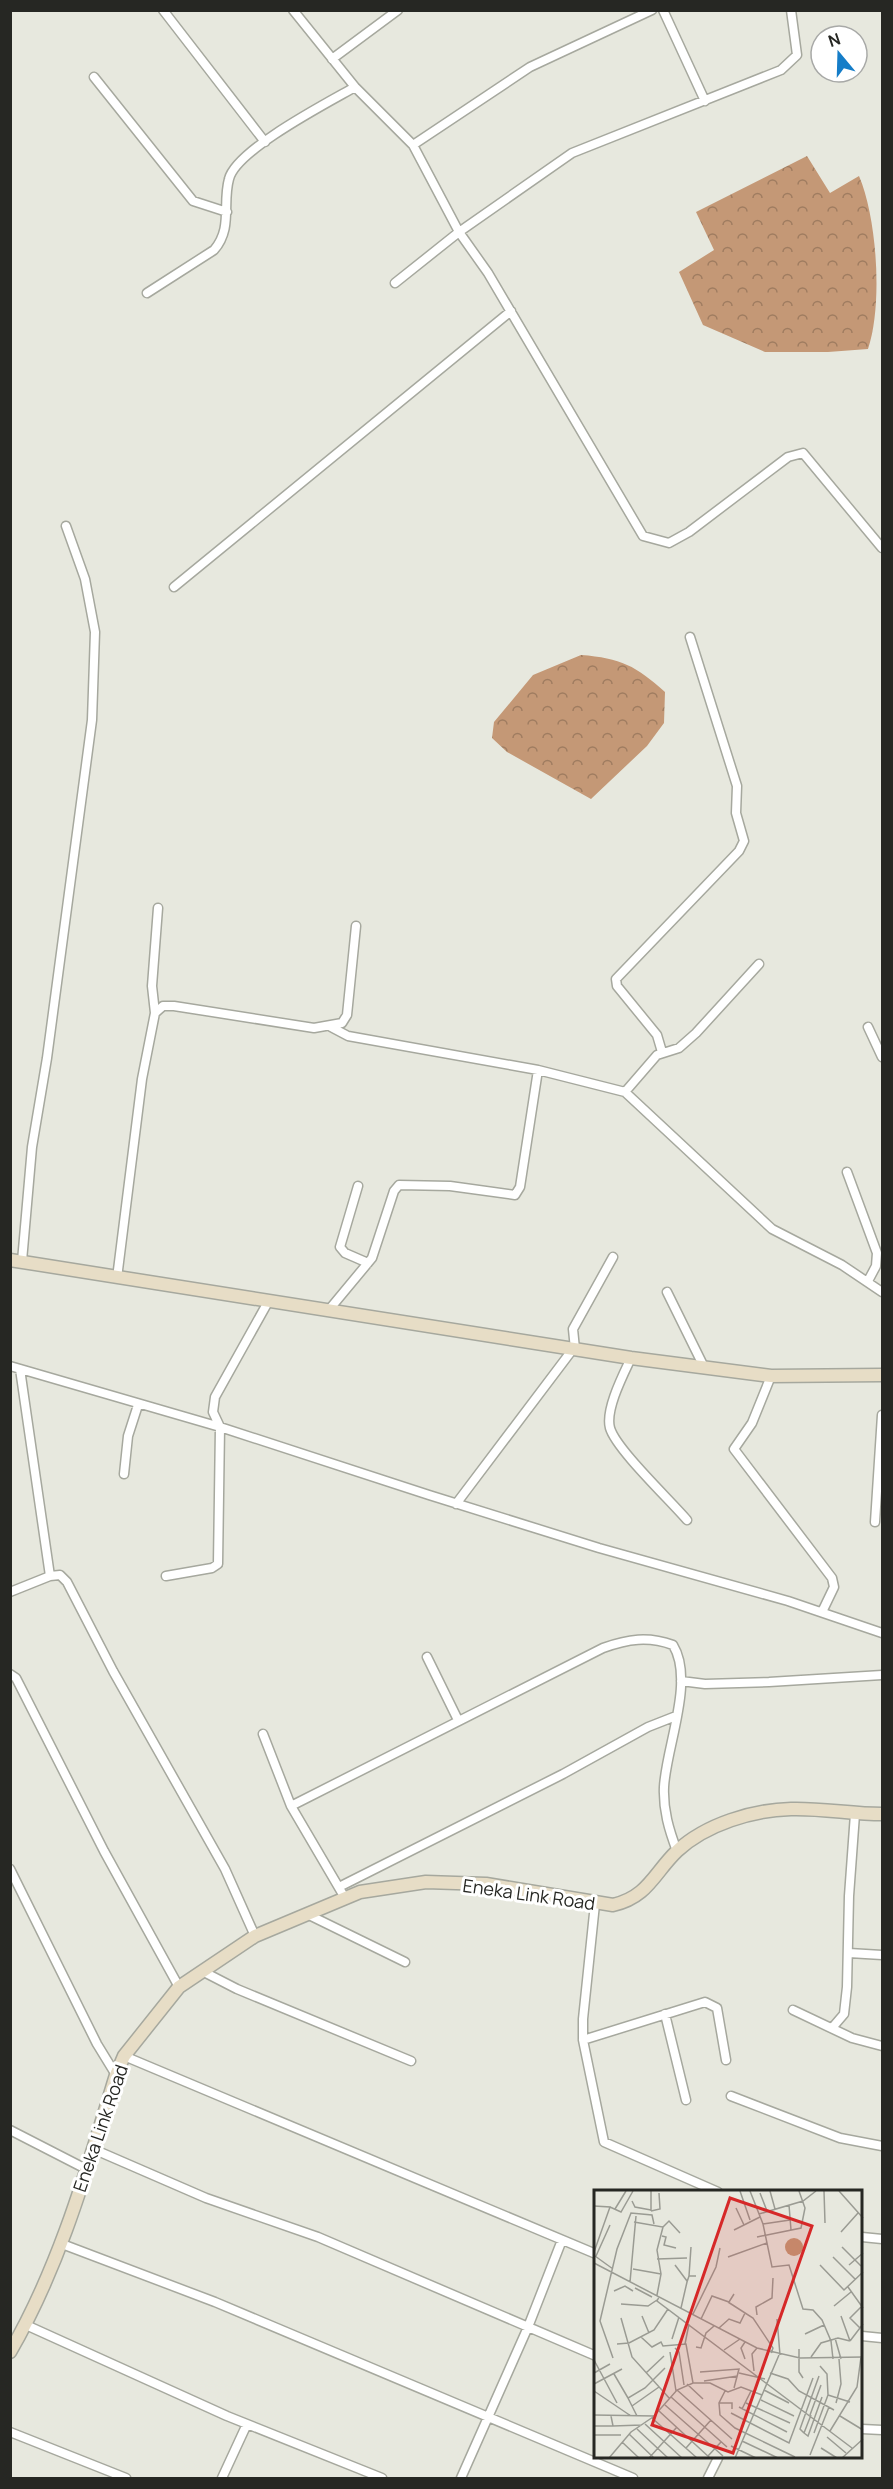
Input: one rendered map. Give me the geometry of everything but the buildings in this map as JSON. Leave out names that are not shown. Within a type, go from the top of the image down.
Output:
[{"type":"street","points":[[163,10],[265,141]]},
{"type":"street","points":[[293,10],[355,87],[412,145],[459,232],[471,245],[511,311],[643,536],[669,543],[689,532],[788,457],[803,453],[882,548]]},
{"type":"street","points":[[332,58],[398,10]]},
{"type":"street","points":[[412,145],[530,67],[652,10]]},
{"type":"street","points":[[663,10],[705,101]]},
{"type":"street","points":[[395,283],[459,232],[572,153],[780,70],[797,55],[791,10]]},
{"type":"street","points":[[94,77],[194,201],[227,212]]},
{"type":"street","points":[[147,293],[214,250],[221,242],[227,212],[228,179],[236,164],[265,141],[355,87]]},
{"type":"street","points":[[174,587],[511,311]]},
{"type":"street","points":[[66,526],[85,579],[94,632],[92,720],[47,1058],[16,1260],[117,1278],[631,1358],[771,1376],[882,1375]]},
{"type":"street","points":[[662,1052],[657,1035],[617,986],[616,979],[739,851],[744,841],[736,813],[738,792],[732,765],[690,637]]},
{"type":"street","points":[[117,1278],[142,1079],[155,1013],[152,986],[158,908]]},
{"type":"street","points":[[155,1013],[163,1006],[174,1006],[314,1028],[331,1027],[342,1023],[347,1015],[356,926]]},
{"type":"street","points":[[625,1092],[662,1052],[679,1048],[696,1033],[759,964]]},
{"type":"street","points":[[331,1027],[348,1036],[538,1070],[625,1092],[772,1229],[868,1281],[882,1292]]},
{"type":"street","points":[[868,1027],[882,1057]]},
{"type":"street","points":[[328,1311],[368,1263],[380,1239],[394,1191],[399,1185],[450,1186],[515,1195],[519,1187],[538,1070]]},
{"type":"street","points":[[847,1172],[877,1253],[876,1266],[868,1281]]},
{"type":"street","points":[[357,1186],[340,1247],[345,1253],[368,1263]]},
{"type":"street","points":[[456,1504],[574,1349],[573,1329],[613,1257]]},
{"type":"street","points":[[667,1292],[704,1367]]},
{"type":"street","points":[[166,1576],[212,1569],[218,1564],[220,1427],[213,1412],[215,1397],[268,1302]]},
{"type":"street","points":[[631,1358],[617,1388],[610,1419],[611,1431],[621,1446],[687,1520]]},
{"type":"street","points":[[10,1366],[220,1427],[456,1504],[822,1612],[882,1633]]},
{"type":"street","points":[[20,1369],[50,1576]]},
{"type":"street","points":[[771,1376],[752,1423],[734,1449],[832,1578],[834,1587],[822,1612]]},
{"type":"street","points":[[124,1474],[129,1436],[138,1405]]},
{"type":"street","points":[[875,1522],[882,1415]]},
{"type":"street","points":[[10,1592],[50,1576],[60,1575],[68,1582],[113,1671],[225,1869],[255,1936]]},
{"type":"street","points":[[291,1806],[603,1648],[626,1640],[643,1638],[673,1645],[679,1654],[681,1681],[664,1784],[668,1827],[677,1851]]},
{"type":"street","points":[[426,1658],[458,1720]]},
{"type":"street","points":[[10,1674],[16,1678],[104,1851],[179,1987]]},
{"type":"street","points":[[681,1681],[705,1684],[882,1675]]},
{"type":"street","points":[[339,1887],[563,1774],[648,1728],[676,1716]]},
{"type":"street","points":[[263,1734],[291,1806],[345,1898]]},
{"type":"street","name":"Eneka Link Road","points":[[10,2352],[26,2325],[62,2244],[124,2056],[179,1987],[255,1936],[360,1892],[426,1882],[486,1884],[595,1904],[613,1905],[628,1902],[642,1893],[677,1851],[703,1832],[748,1815],[791,1809],[882,1814]]},
{"type":"street","points":[[832,2028],[844,2014],[855,1814]]},
{"type":"street","points":[[10,1869],[116,2075]]},
{"type":"street","points":[[595,1904],[585,1985],[584,2040],[604,2142],[713,2190]]},
{"type":"street","points":[[309,1915],[405,1962]]},
{"type":"street","points":[[849,1953],[882,1956]]},
{"type":"street","points":[[201,1971],[237,1989],[411,2061]]},
{"type":"street","points":[[584,2040],[705,2002],[717,2008],[726,2060]]},
{"type":"street","points":[[793,2010],[852,2038],[882,2046]]},
{"type":"street","points":[[665,2014],[686,2100]]},
{"type":"street","points":[[124,2056],[594,2253]]},
{"type":"street","points":[[731,2096],[840,2138],[882,2146]]},
{"type":"street","points":[[10,2130],[86,2169]]},
{"type":"street","points":[[93,2149],[206,2198],[318,2237],[594,2355]]},
{"type":"street","points":[[863,2237],[882,2239]]},
{"type":"street","points":[[461,2478],[528,2327],[562,2240]]},
{"type":"street","points":[[62,2244],[215,2302],[488,2419],[565,2448],[633,2478]]},
{"type":"street","points":[[26,2325],[247,2424],[382,2478]]},
{"type":"street","points":[[863,2336],[882,2338]]},
{"type":"street","points":[[222,2478],[247,2424]]},
{"type":"street","points":[[863,2429],[882,2430]]},
{"type":"street","points":[[10,2432],[126,2478]]},
{"type":"street","points":[[708,2478],[717,2459]]},
{"type":"green space","points":[[807,156],[830,193],[859,176],[865,194],[874,238],[876,262],[873,331],[868,349],[828,352],[765,352],[703,325],[679,272],[714,250],[696,212]]},
{"type":"green space","points":[[581,655],[618,661],[636,670],[665,692],[664,723],[647,746],[591,799],[507,752],[492,738],[494,722],[533,675]]}]
